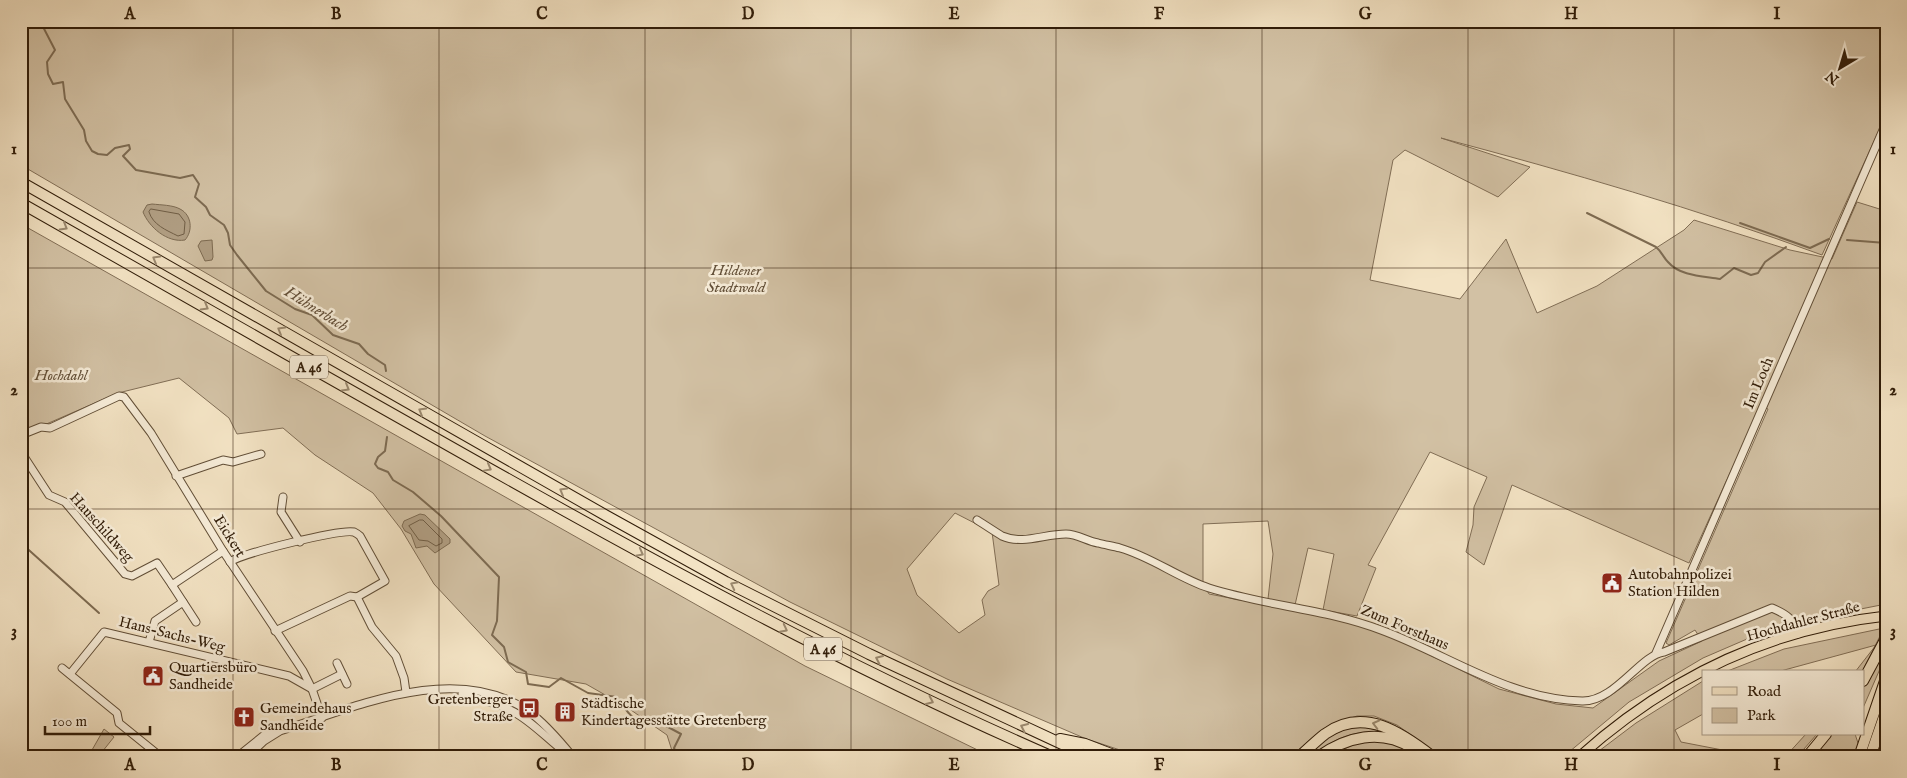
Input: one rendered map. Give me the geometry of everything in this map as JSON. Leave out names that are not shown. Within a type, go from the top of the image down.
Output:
[{"type":"highway","name":"A 46","points":[[21,182],[613,520],[726,582],[869,654],[1090,757]]},
{"type":"highway","name":"A 46","points":[[21,203],[572,515],[719,595],[863,669],[1053,757]]},
{"type":"highway","points":[[1864,679],[1886,638]]},
{"type":"highway","points":[[1859,757],[1886,678]]},
{"type":"highway","points":[[1870,757],[1886,711]]},
{"type":"highway","points":[[1299,757],[1332,730],[1351,723],[1365,721],[1394,730],[1433,757]]},
{"type":"highway","points":[[1318,757],[1350,740],[1378,736],[1405,744],[1423,757]]},
{"type":"highway","points":[[1807,757],[1824,736]]},
{"type":"highway","points":[[1047,737],[1085,744],[1119,757]]},
{"type":"main road","name":"Hochdahler Straße","points":[[1579,757],[1633,712],[1703,669],[1758,645],[1837,623],[1886,616]]},
{"type":"street","name":"Im Loch","points":[[1656,653],[1886,123]]},
{"type":"street","name":"Eickert","points":[[21,436],[41,427],[50,428],[119,396],[124,397],[151,434],[223,551],[312,689],[322,718]]},
{"type":"street","name":"Hauschildweg","points":[[21,452],[49,495],[64,502],[125,574],[132,576],[157,563],[196,622]]},
{"type":"street","points":[[176,476],[223,460],[233,462],[261,454]]},
{"type":"street","points":[[283,497],[281,512],[300,542]]},
{"type":"street","name":"Zum Forsthaus","points":[[977,520],[1003,536],[1013,539],[1023,540],[1066,534],[1120,548],[1138,554],[1183,579],[1210,588],[1359,622],[1384,631],[1498,684],[1563,700],[1591,701],[1634,674],[1656,653],[1664,652],[1731,623],[1772,608],[1786,614],[1796,625],[1798,634]]},
{"type":"street","points":[[230,562],[236,558],[300,542],[353,532],[360,536],[385,581],[357,596],[350,596],[275,631]]},
{"type":"street","points":[[172,585],[223,551]]},
{"type":"street","points":[[357,596],[372,626],[396,656],[404,678],[406,692]]},
{"type":"street","points":[[149,642],[155,621],[183,602]]},
{"type":"street","name":"Hans-Sachs-Weg","points":[[70,674],[104,632],[289,676],[312,689]]},
{"type":"street","points":[[336,663],[347,684]]},
{"type":"street","points":[[62,668],[117,712],[119,723],[161,757]]},
{"type":"street","points":[[312,689],[342,674]]},
{"type":"street","points":[[237,757],[268,732],[283,730],[387,696],[406,692],[449,690],[486,694],[515,704],[539,720],[572,757]]},
{"type":"street","points":[[247,757],[264,741],[283,730]]},
{"type":"green space","name":"Hildener Stadtwald","points":[[21,21],[1886,21],[1886,115],[1822,255],[1728,222],[1633,192],[1441,138],[1530,167],[1498,197],[1405,150],[1393,160],[1370,280],[1460,299],[1506,239],[1537,313],[1597,286],[1684,230],[1694,220],[1790,250],[1832,259],[1857,202],[1886,211],[1886,604],[1805,620],[1754,636],[1703,658],[1629,702],[1563,757],[1442,757],[1397,725],[1374,716],[1357,716],[1330,725],[1313,737],[1291,757],[1141,757],[1084,738],[947,679],[790,602],[485,436],[21,165]],"holes":[[[1761,405],[1768,409],[1666,643],[1669,645],[1695,630],[1702,641],[1659,661],[1593,708],[1556,704],[1499,689],[1397,639],[1355,622],[1209,594],[1203,583],[1203,524],[1268,521],[1273,554],[1268,599],[1295,605],[1308,548],[1334,554],[1323,610],[1357,616],[1376,568],[1368,565],[1430,452],[1487,477],[1474,507],[1473,525],[1466,552],[1484,565],[1512,485],[1689,563]],[[955,513],[992,532],[999,585],[988,591],[982,600],[985,615],[959,633],[917,595],[907,569]]]},
{"type":"green space","name":"Hochdahl","points":[[21,224],[805,666],[992,757],[674,757],[667,735],[628,708],[586,684],[516,672],[434,584],[401,529],[373,493],[315,455],[283,428],[237,434],[229,418],[179,378],[118,393],[21,435]]},
{"type":"green space","points":[[1884,628],[1875,645],[1784,670],[1730,670],[1784,649]]},
{"type":"green space","points":[[1875,647],[1863,670],[1857,670]]},
{"type":"green space","points":[[1886,650],[1886,655],[1864,706],[1864,686]]},
{"type":"green space","points":[[1702,682],[1702,715],[1675,730],[1681,742],[1738,753],[1742,757],[1591,757],[1636,723]]},
{"type":"green space","points":[[1358,725],[1387,733],[1365,732],[1351,735],[1331,743],[1315,754],[1304,757],[1329,737]]},
{"type":"green space","points":[[104,729],[114,737],[98,757],[88,757]]},
{"type":"green space","points":[[1804,736],[1815,736],[1797,757],[1785,757]]},
{"type":"green space","points":[[1830,736],[1856,736],[1859,746],[1855,757],[1814,757]]},
{"type":"green space","points":[[1378,740],[1400,746],[1416,757],[1327,757],[1355,744]]},
{"type":"water","points":[[147,205],[174,207],[187,215],[190,228],[185,240],[172,239],[154,228],[143,212]]},
{"type":"water","points":[[212,240],[212,260],[205,261],[198,246],[201,241]]},
{"type":"water","points":[[420,514],[425,515],[450,539],[450,543],[435,553],[427,546],[416,548],[411,534],[405,531],[402,526],[404,521]]},
{"type":"waterway","name":"Hühnerbach","points":[[40,21],[55,50],[47,62],[48,74],[53,84],[63,82],[65,99],[84,130],[86,141],[92,151],[107,155],[115,148],[129,145],[130,149],[123,156],[136,170],[180,178],[193,175],[199,184],[195,197],[206,207],[210,215],[224,225],[228,233],[230,245],[266,291],[295,309],[312,315],[333,335],[359,344],[368,354],[385,365],[386,371]]},
{"type":"waterway","points":[[1587,213],[1656,247],[1673,267],[1685,273],[1699,276],[1720,279],[1734,268],[1751,275],[1758,273],[1765,262],[1786,247]]},
{"type":"waterway","points":[[1740,223],[1810,248],[1829,239]]},
{"type":"waterway","points":[[1847,240],[1886,243]]},
{"type":"waterway","name":"Hühnerbach","points":[[387,437],[385,451],[378,457],[375,464],[378,468],[388,472],[393,480],[413,492],[441,516],[499,577],[497,621],[492,635],[504,647],[508,662],[526,672],[528,684],[549,687],[561,678],[588,693],[617,697],[632,717],[641,721],[655,720],[681,734],[674,748],[678,757]]},
{"type":"waterway","points":[[21,543],[99,613]]},
{"type":"place","name":"Autobahnpolizei Station Hilden","points":[[1612,583]]},
{"type":"place","name":"Quartiersbüro Sandheide","points":[[153,676]]},
{"type":"place","name":"Gretenberger Straße","points":[[529,708]]},
{"type":"place","name":"Städtische Kindertagesstätte Gretenberg","points":[[565,712]]},
{"type":"place","name":"Gemeindehaus Sandheide","points":[[244,717]]}]
